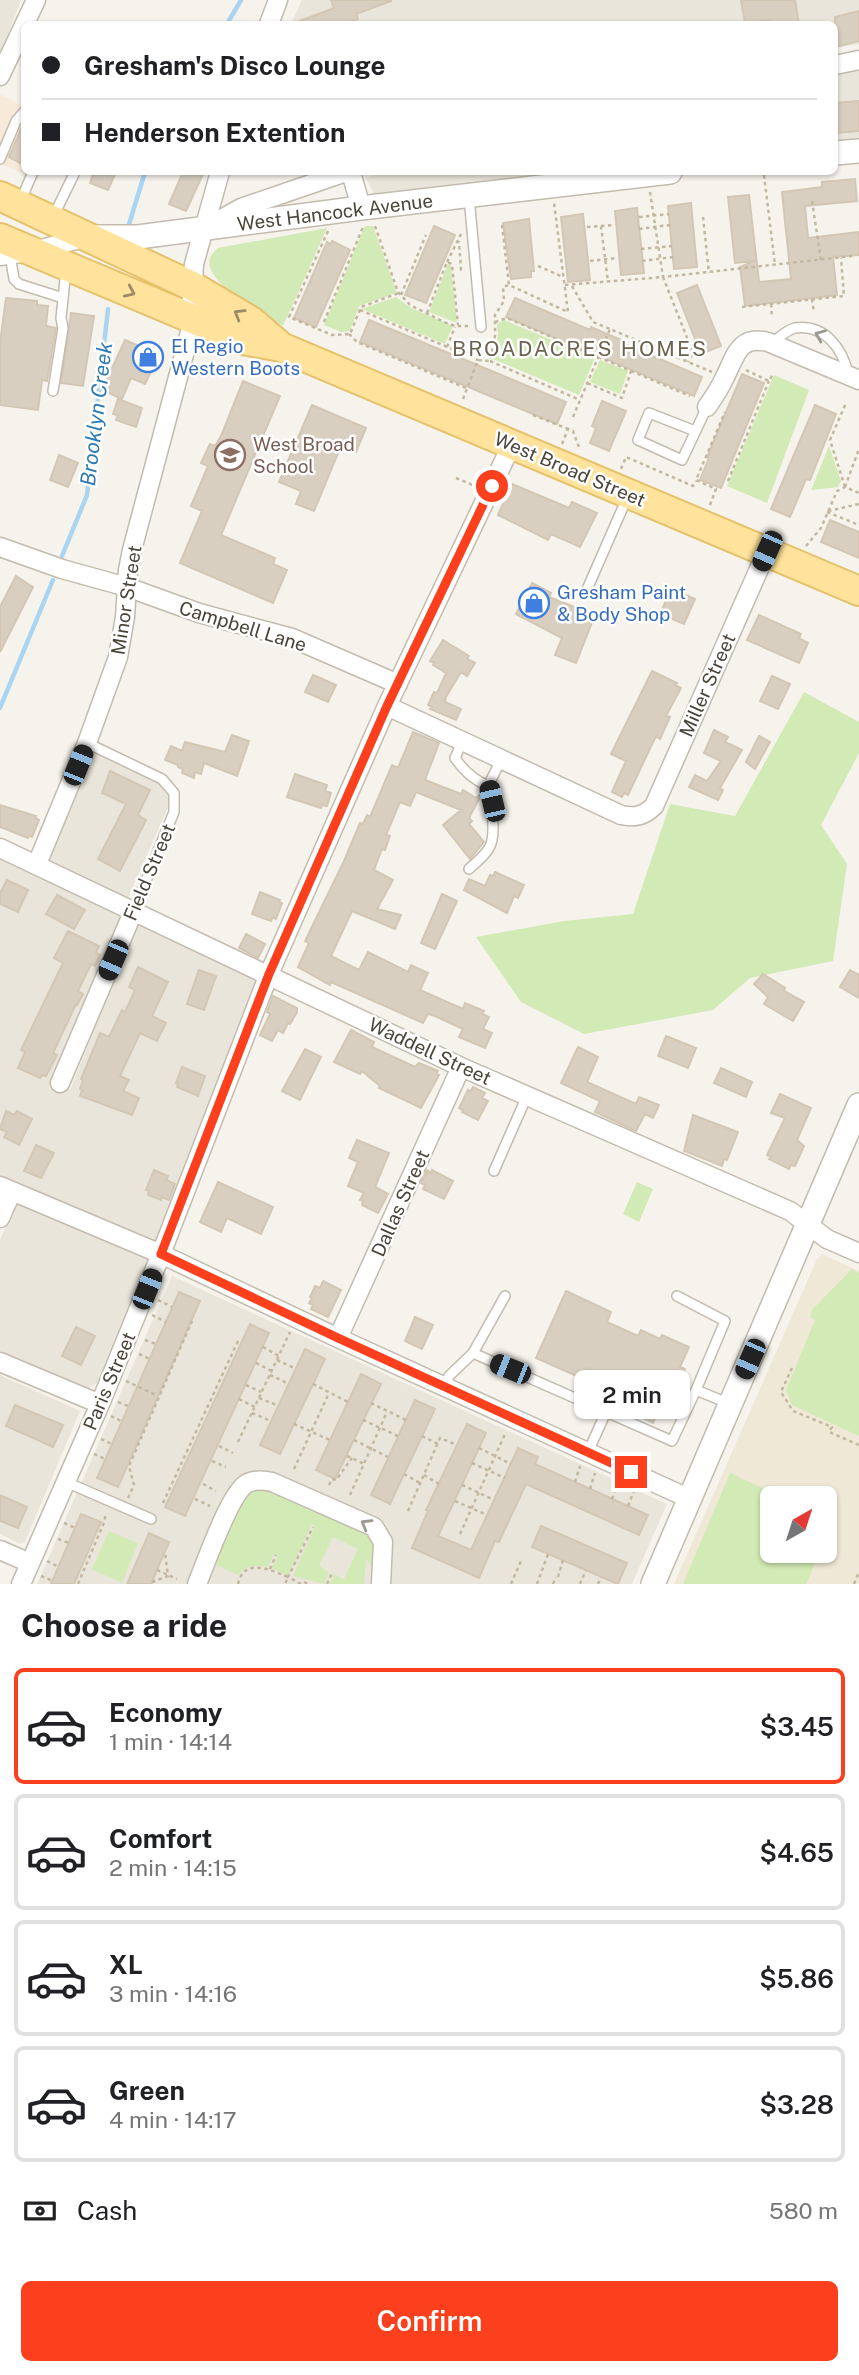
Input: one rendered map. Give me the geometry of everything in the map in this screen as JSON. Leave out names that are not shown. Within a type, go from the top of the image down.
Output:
[{"type":"main road","name":"West Broad Street","points":[[10,200],[192,286],[251,321],[512,444],[624,482],[767,551],[859,590]]},
{"type":"main road","name":"West Broad Street","points":[[11,250],[67,265],[243,340],[284,337]]},
{"type":"street","points":[[26,21],[36,0]]},
{"type":"street","points":[[270,21],[278,0]]},
{"type":"street","points":[[0,76],[21,32]]},
{"type":"street","points":[[838,64],[859,60]]},
{"type":"street","points":[[838,153],[859,151]]},
{"type":"street","name":"Minor Street","points":[[37,864],[118,657],[132,550],[189,340],[194,264],[219,175]]},
{"type":"street","points":[[204,228],[241,208],[339,175]]},
{"type":"street","points":[[349,175],[366,218]]},
{"type":"street","name":"West Hancock Avenue","points":[[11,250],[87,237],[138,237],[204,228],[366,218],[469,196],[645,175]]},
{"type":"street","points":[[707,407],[737,351],[742,345],[755,340],[772,343],[854,378]]},
{"type":"street","name":"Paris Street","points":[[21,1584],[38,1566],[66,1482],[108,1406],[161,1254],[269,974],[387,706],[512,444]]},
{"type":"street","name":"Campbell Lane","points":[[0,547],[62,569],[127,587],[219,620],[292,638],[398,684]]},
{"type":"street","name":"Miller Street","points":[[501,760],[621,815],[641,815],[654,806],[767,551]]},
{"type":"street","points":[[387,706],[501,760]]},
{"type":"street","name":"Waddell Street","points":[[0,848],[461,1067],[790,1210],[827,1238],[859,1253]]},
{"type":"street","name":"Field Street","points":[[60,1083],[134,910]]},
{"type":"street","name":"Dallas Street","points":[[338,1338],[461,1067]]},
{"type":"street","points":[[653,1584],[858,1110]]},
{"type":"street","points":[[0,1218],[6,1188],[161,1254],[445,1387],[584,1458],[690,1499]]},
{"type":"street","points":[[0,1362],[108,1406]]},
{"type":"street","points":[[197,1584],[234,1499],[247,1483],[262,1479],[374,1527],[383,1542],[381,1584]]},
{"type":"street","points":[[0,1550],[38,1566]]},
{"type":"lane","points":[[0,159],[21,115]]},
{"type":"lane","points":[[10,200],[31,175]]},
{"type":"lane","points":[[52,220],[74,175]]},
{"type":"lane","points":[[469,196],[481,327]]},
{"type":"lane","points":[[11,250],[14,279],[19,285],[63,298]]},
{"type":"lane","points":[[52,391],[63,328],[61,318],[67,265]]},
{"type":"lane","points":[[772,343],[796,328],[815,331],[835,342],[854,378]]},
{"type":"lane","points":[[695,431],[649,413],[638,440],[682,460],[707,407]]},
{"type":"lane","points":[[585,594],[624,482]]},
{"type":"lane","points":[[462,742],[455,758],[461,767],[488,786]]},
{"type":"lane","name":"Field Street","points":[[86,743],[162,779],[174,793],[174,812],[134,910]]},
{"type":"lane","points":[[469,869],[490,848],[492,801],[488,786],[501,760]]},
{"type":"lane","points":[[494,1171],[527,1096]]},
{"type":"lane","points":[[445,1387],[449,1376],[473,1353],[505,1296]]},
{"type":"lane","points":[[473,1353],[672,1441],[725,1321],[677,1296]]},
{"type":"lane","points":[[696,1390],[730,1404]]},
{"type":"lane","points":[[584,1458],[606,1412]]},
{"type":"lane","points":[[66,1482],[151,1518]]},
{"type":"path","points":[[764,175],[775,265]]},
{"type":"path","points":[[649,187],[663,277],[693,353],[688,362]]},
{"type":"path","points":[[490,361],[495,335],[495,315],[504,301],[503,286],[509,285],[568,312],[554,199]]},
{"type":"path","points":[[812,201],[821,260]]},
{"type":"path","points":[[639,217],[669,214]]},
{"type":"path","points":[[366,218],[400,294],[410,305],[455,326]]},
{"type":"path","points":[[324,322],[366,218]]},
{"type":"path","points":[[703,218],[709,273]]},
{"type":"path","points":[[587,228],[614,225]]},
{"type":"path","points":[[639,229],[670,225]]},
{"type":"path","points":[[330,226],[289,317],[332,335],[349,334],[357,342],[466,388]]},
{"type":"path","points":[[502,226],[509,285]]},
{"type":"path","points":[[601,226],[608,282]]},
{"type":"path","points":[[426,313],[460,234]]},
{"type":"path","points":[[349,334],[361,307],[400,294],[426,235]]},
{"type":"path","points":[[641,250],[672,246]]},
{"type":"path","points":[[564,286],[852,256]]},
{"type":"path","points":[[642,261],[673,257]]},
{"type":"path","points":[[590,261],[617,258]]},
{"type":"path","points":[[742,307],[844,296],[841,258]]},
{"type":"path","points":[[447,262],[452,264],[458,325],[455,326],[447,346]]},
{"type":"path","points":[[538,266],[563,277]]},
{"type":"path","points":[[571,285],[593,322],[716,373]]},
{"type":"path","points":[[812,299],[814,313]]},
{"type":"path","points":[[771,304],[772,317]]},
{"type":"path","points":[[360,310],[580,400]]},
{"type":"path","points":[[284,337],[292,318]]},
{"type":"path","points":[[494,323],[507,318],[690,396]]},
{"type":"path","points":[[573,418],[610,329]]},
{"type":"path","points":[[460,405],[478,360]]},
{"type":"path","points":[[745,363],[743,369],[769,381]]},
{"type":"path","points":[[587,383],[622,398],[631,371]]},
{"type":"path","points":[[728,481],[773,374]]},
{"type":"path","points":[[846,403],[830,440],[845,487],[859,493]]},
{"type":"path","points":[[624,482],[626,457],[693,486],[727,406]]},
{"type":"path","points":[[533,415],[573,431],[582,456]]},
{"type":"path","points":[[560,447],[568,429]]},
{"type":"path","points":[[804,548],[821,528],[837,491],[845,487],[859,449]]},
{"type":"path","points":[[456,478],[481,489]]},
{"type":"path","points":[[696,480],[716,489],[708,508]]},
{"type":"path","points":[[828,511],[859,504]]},
{"type":"path","points":[[828,511],[859,525]]},
{"type":"path","points":[[158,1300],[172,1307]]},
{"type":"path","points":[[152,1315],[166,1322]]},
{"type":"path","points":[[124,1507],[134,1485],[129,1466],[192,1321]]},
{"type":"path","points":[[237,1442],[292,1329]]},
{"type":"path","points":[[142,1338],[156,1344]]},
{"type":"path","points":[[163,1503],[238,1341]]},
{"type":"path","points":[[263,1348],[296,1369]]},
{"type":"path","points":[[136,1353],[150,1359]]},
{"type":"path","points":[[256,1363],[272,1371]]},
{"type":"path","points":[[792,1368],[781,1392],[793,1411],[832,1427],[830,1432],[859,1445]]},
{"type":"path","points":[[270,1375],[289,1384]]},
{"type":"path","points":[[124,1380],[159,1397]]},
{"type":"path","points":[[313,1384],[348,1402]]},
{"type":"path","points":[[246,1385],[261,1392]]},
{"type":"path","points":[[294,1469],[329,1393]]},
{"type":"path","points":[[259,1398],[279,1406]]},
{"type":"path","points":[[239,1399],[255,1407]]},
{"type":"path","points":[[371,1403],[406,1420]]},
{"type":"path","points":[[108,1406],[128,1406]]},
{"type":"path","points":[[108,1406],[121,1421]]},
{"type":"path","points":[[350,1495],[387,1412]]},
{"type":"path","points":[[252,1413],[271,1421]]},
{"type":"path","points":[[363,1420],[398,1436]]},
{"type":"path","points":[[294,1424],[330,1440]]},
{"type":"path","points":[[460,1534],[508,1429]]},
{"type":"path","points":[[422,1436],[438,1444]]},
{"type":"path","points":[[98,1438],[112,1444]]},
{"type":"path","points":[[408,1511],[440,1438],[457,1445]]},
{"type":"path","points":[[354,1440],[388,1457]]},
{"type":"path","points":[[219,1446],[233,1453]]},
{"type":"path","points":[[479,1448],[511,1464]]},
{"type":"path","points":[[91,1453],[105,1459]]},
{"type":"path","points":[[347,1455],[364,1464]]},
{"type":"path","points":[[329,1485],[352,1458]]},
{"type":"path","points":[[575,1482],[584,1458]]},
{"type":"path","points":[[212,1461],[226,1468]]},
{"type":"path","points":[[472,1463],[505,1478]]},
{"type":"path","points":[[590,1489],[596,1469]]},
{"type":"path","points":[[404,1474],[420,1483]]},
{"type":"path","points":[[424,1475],[439,1484]]},
{"type":"path","points":[[612,1499],[619,1480]]},
{"type":"path","points":[[203,1484],[216,1490]]},
{"type":"path","points":[[462,1485],[494,1500]]},
{"type":"path","points":[[628,1506],[635,1488]]},
{"type":"path","points":[[195,1499],[210,1506]]},
{"type":"path","points":[[454,1501],[487,1515]]},
{"type":"path","points":[[78,1584],[106,1516],[103,1509]]},
{"type":"path","points":[[61,1522],[75,1528]]},
{"type":"path","points":[[285,1584],[313,1527]]},
{"type":"path","points":[[54,1537],[69,1543]]},
{"type":"path","points":[[165,1552],[168,1576]]},
{"type":"path","points":[[537,1584],[548,1554]]},
{"type":"path","points":[[270,1569],[276,1555]]},
{"type":"path","points":[[553,1584],[563,1560]]},
{"type":"path","points":[[511,1584],[521,1561]]},
{"type":"path","points":[[38,1566],[59,1567]]},
{"type":"path","points":[[38,1566],[53,1581]]},
{"type":"path","points":[[238,1584],[239,1578],[247,1569],[258,1567],[304,1583]]},
{"type":"path","points":[[157,1570],[177,1579]]},
{"type":"path","points":[[580,1584],[586,1570]]},
{"type":"path","points":[[854,1584],[859,1572]]},
{"type":"path","points":[[327,1584],[332,1573]]},
{"type":"path","points":[[152,1582],[168,1576]]},
{"type":"path","points":[[598,1584],[601,1577]]},
{"type":"shaded area","points":[[0,0],[21,0],[0,55]]},
{"type":"shaded area","points":[[302,0],[859,0],[859,44],[838,48],[838,21],[292,21]]},
{"type":"shaded area","points":[[859,69],[859,138],[838,141],[838,72]]},
{"type":"shaded area","points":[[0,94],[21,105],[21,172],[0,163]]},
{"type":"shaded area","points":[[27,175],[40,175],[38,180]]},
{"type":"shaded area","points":[[375,175],[554,175],[375,196],[366,178]]},
{"type":"shaded area","points":[[93,751],[157,781],[168,791],[170,803],[128,898],[50,860]]},
{"type":"shaded area","points":[[0,855],[117,910],[121,915],[63,1090],[71,1088],[137,921],[258,980],[160,1240],[155,1242],[0,1178]]},
{"type":"shaded area","points":[[21,1202],[149,1260],[150,1266],[97,1383],[89,1388],[0,1351],[0,1240],[14,1207]]},
{"type":"shaded area","points":[[822,1254],[859,1271],[859,1584],[674,1584],[817,1259]]},
{"type":"shaded area","points":[[172,1276],[667,1504],[632,1584],[37,1584]]},
{"type":"shaded area","points":[[0,1375],[80,1411],[25,1542],[20,1544],[0,1534]]},
{"type":"green space","points":[[365,226],[373,226],[397,293],[359,306],[350,331],[341,332],[324,325]]},
{"type":"green space","points":[[327,228],[283,326],[231,292],[218,281],[211,269],[210,258],[218,248]]},
{"type":"green space","points":[[448,264],[451,266],[457,323],[429,312]]},
{"type":"green space","points":[[396,297],[411,308],[453,326],[445,344],[362,309]]},
{"type":"green space","points":[[504,320],[595,358],[579,395],[493,359],[498,335],[497,324]]},
{"type":"green space","points":[[600,360],[628,371],[620,394],[590,382]]},
{"type":"green space","points":[[774,375],[809,390],[767,503],[727,486]]},
{"type":"green space","points":[[829,446],[841,481],[838,487],[811,490]]},
{"type":"green space","points":[[804,692],[859,722],[859,753],[821,825],[847,864],[833,961],[750,978],[713,1010],[584,1034],[521,1002],[476,937],[564,921],[633,914],[670,804],[735,816]]},
{"type":"green space","points":[[637,1182],[653,1189],[639,1222],[623,1214]]},
{"type":"green space","points":[[852,1269],[859,1273],[859,1436],[792,1405],[786,1390],[815,1320],[810,1317],[812,1310]]},
{"type":"green space","points":[[730,1473],[760,1487],[760,1563],[816,1563],[806,1584],[683,1584]]},
{"type":"green space","points":[[256,1490],[267,1490],[363,1531],[370,1539],[376,1556],[376,1566],[373,1567],[366,1559],[364,1584],[330,1584],[334,1574],[344,1579],[358,1549],[333,1537],[319,1566],[329,1572],[324,1584],[293,1576],[315,1526],[312,1524],[288,1576],[272,1568],[278,1556],[274,1554],[268,1567],[252,1567],[238,1575],[216,1565],[237,1512]]},
{"type":"green space","points":[[109,1531],[138,1543],[122,1583],[92,1569]]},
{"type":"building","points":[[331,0],[391,0],[356,14],[358,19],[352,21],[300,21],[334,8]]},
{"type":"building","points":[[741,0],[795,0],[798,21],[745,21]]},
{"type":"building","points":[[859,11],[859,41],[838,46],[838,21],[835,21],[835,17]]},
{"type":"building","points":[[859,101],[859,131],[838,133],[838,103]]},
{"type":"building","points":[[21,129],[21,163],[9,157]]},
{"type":"building","points":[[93,175],[115,175],[108,190],[90,183]]},
{"type":"building","points":[[182,175],[203,175],[186,211],[169,204]]},
{"type":"building","points":[[855,179],[857,201],[805,206],[808,238],[859,232],[859,255],[833,257],[837,295],[745,306],[740,267],[754,261],[735,263],[728,197],[749,195],[759,282],[791,279],[782,192],[822,187],[822,182]]},
{"type":"building","points":[[691,203],[697,267],[674,269],[668,206]]},
{"type":"building","points":[[637,208],[644,273],[621,275],[615,211]]},
{"type":"building","points":[[583,214],[590,280],[568,282],[561,217]]},
{"type":"building","points":[[529,219],[534,271],[531,271],[531,277],[511,279],[503,223]]},
{"type":"building","points":[[434,226],[455,235],[426,303],[405,295]]},
{"type":"building","points":[[332,241],[350,250],[316,327],[294,318],[327,242],[330,244]]},
{"type":"building","points":[[697,285],[721,346],[701,354],[677,293]]},
{"type":"building","points":[[6,298],[37,301],[37,305],[48,306],[46,326],[56,328],[47,381],[42,380],[38,410],[0,405],[0,343]]},
{"type":"building","points":[[515,298],[590,330],[591,327],[702,377],[694,396],[506,317]]},
{"type":"building","points":[[71,313],[94,316],[83,386],[61,383]]},
{"type":"building","points":[[369,320],[566,402],[557,424],[360,342]]},
{"type":"building","points":[[125,340],[159,355],[145,384],[131,378],[122,399],[102,390]]},
{"type":"building","points":[[742,374],[764,383],[721,488],[700,480]]},
{"type":"building","points":[[243,381],[280,396],[221,535],[275,558],[273,564],[287,570],[273,603],[180,563],[202,511],[191,506],[208,466],[201,463],[210,444],[215,446],[221,436]]},
{"type":"building","points":[[118,399],[142,408],[136,427],[116,420],[118,415],[113,414]]},
{"type":"building","points":[[602,401],[626,411],[609,451],[590,443],[596,428],[592,426]]},
{"type":"building","points":[[312,405],[366,428],[356,452],[341,446],[314,511],[296,504],[301,491],[279,482]]},
{"type":"building","points":[[815,405],[836,414],[810,480],[806,479],[790,517],[771,509]]},
{"type":"building","points":[[59,455],[78,463],[68,487],[50,480]]},
{"type":"building","points":[[512,484],[569,508],[572,502],[597,513],[580,547],[551,534],[548,540],[498,515]]},
{"type":"building","points":[[830,520],[859,532],[859,558],[821,542]]},
{"type":"building","points":[[16,576],[33,587],[0,652],[0,607]]},
{"type":"building","points":[[532,583],[551,593],[549,597],[595,615],[576,663],[555,655],[562,638],[516,614]]},
{"type":"building","points":[[671,589],[695,599],[684,624],[660,614]]},
{"type":"building","points":[[759,615],[801,634],[799,638],[808,643],[799,663],[747,640]]},
{"type":"building","points":[[443,640],[469,656],[467,659],[475,663],[467,676],[461,672],[446,697],[445,702],[461,709],[456,720],[430,709],[432,707],[428,705],[446,673],[430,661]]},
{"type":"building","points":[[652,671],[677,683],[675,685],[681,688],[666,716],[670,717],[660,739],[656,736],[628,795],[624,793],[622,797],[612,792],[626,761],[611,754]]},
{"type":"building","points":[[313,675],[336,685],[328,702],[305,692]]},
{"type":"building","points":[[772,676],[790,684],[778,709],[760,701]]},
{"type":"building","points":[[714,730],[728,737],[725,742],[742,750],[720,788],[723,790],[718,800],[689,787],[695,775],[707,781],[721,761],[704,753]]},
{"type":"building","points":[[413,732],[439,743],[425,780],[461,794],[463,790],[476,798],[482,793],[469,818],[472,821],[469,824],[484,842],[470,859],[443,825],[461,810],[416,792],[410,806],[400,802],[386,835],[390,836],[385,850],[382,849],[374,870],[393,880],[377,909],[401,915],[395,929],[352,911],[331,956],[359,970],[368,952],[408,972],[411,965],[428,973],[420,990],[463,1009],[465,1003],[484,1011],[482,1014],[489,1017],[483,1029],[492,1033],[485,1048],[459,1037],[463,1029],[435,1016],[428,1014],[423,1023],[331,982],[330,985],[298,967],[309,943],[305,941],[360,823],[363,824],[367,815],[370,817],[392,765],[398,768]]},
{"type":"building","points":[[232,735],[249,741],[237,776],[204,763],[201,774],[195,772],[194,778],[182,773],[183,769],[178,765],[165,760],[171,746],[182,751],[185,742],[225,752]]},
{"type":"building","points":[[759,736],[770,742],[755,769],[746,762]]},
{"type":"building","points":[[110,771],[150,790],[138,815],[146,820],[120,871],[98,859],[126,804],[102,793]]},
{"type":"building","points":[[295,774],[327,785],[325,791],[331,793],[327,806],[322,805],[321,808],[287,797]]},
{"type":"building","points":[[0,805],[36,816],[39,820],[32,837],[28,838],[0,827]]},
{"type":"building","points":[[495,872],[524,885],[518,898],[514,896],[507,913],[464,890],[469,879],[485,886],[490,875],[493,876]]},
{"type":"building","points":[[7,880],[28,890],[18,912],[0,904],[0,893]]},
{"type":"building","points":[[260,892],[282,903],[276,919],[273,917],[271,921],[252,914]]},
{"type":"building","points":[[442,894],[457,901],[435,949],[421,943]]},
{"type":"building","points":[[57,895],[85,910],[74,929],[46,914]]},
{"type":"building","points":[[68,931],[99,946],[96,953],[100,955],[95,966],[91,964],[78,991],[83,994],[53,1053],[57,1055],[46,1076],[42,1075],[40,1078],[18,1068],[25,1052],[21,1050],[63,963],[54,958]]},
{"type":"building","points":[[246,934],[265,944],[258,958],[239,948]]},
{"type":"building","points":[[138,967],[168,982],[152,1016],[166,1023],[157,1041],[140,1033],[120,1076],[129,1080],[123,1091],[139,1098],[132,1115],[80,1096],[80,1089],[81,1079],[100,1033],[109,1037],[122,1010],[125,1012],[135,990],[129,987]]},
{"type":"building","points":[[199,970],[216,976],[204,1010],[187,1004]]},
{"type":"building","points":[[850,970],[859,975],[859,998],[840,987]]},
{"type":"building","points":[[763,974],[785,988],[784,991],[804,1002],[793,1021],[764,1004],[768,997],[754,984]]},
{"type":"building","points":[[273,996],[297,1008],[297,1012],[283,1033],[278,1030],[272,1041],[260,1035],[270,1014],[267,1012]]},
{"type":"building","points":[[351,1030],[374,1042],[372,1047],[415,1067],[419,1063],[438,1071],[436,1074],[439,1075],[421,1108],[379,1088],[380,1086],[362,1071],[360,1074],[334,1062]]},
{"type":"building","points":[[666,1036],[696,1048],[688,1068],[658,1056]]},
{"type":"building","points":[[578,1047],[598,1057],[587,1082],[636,1104],[639,1097],[659,1105],[653,1118],[645,1114],[636,1131],[595,1112],[600,1101],[561,1083]]},
{"type":"building","points":[[305,1049],[321,1057],[300,1100],[282,1091]]},
{"type":"building","points":[[182,1067],[205,1076],[198,1096],[177,1087]]},
{"type":"building","points":[[721,1068],[752,1082],[746,1097],[714,1083]]},
{"type":"building","points":[[473,1087],[485,1093],[482,1098],[488,1101],[478,1120],[459,1108],[468,1090],[470,1092]]},
{"type":"building","points":[[780,1094],[811,1108],[797,1140],[804,1146],[795,1166],[791,1165],[789,1169],[769,1159],[771,1157],[767,1155],[785,1118],[771,1113]]},
{"type":"building","points":[[6,1111],[14,1115],[17,1111],[32,1119],[19,1145],[4,1137],[7,1132],[0,1129]]},
{"type":"building","points":[[693,1115],[738,1132],[722,1166],[684,1151]]},
{"type":"building","points":[[357,1140],[389,1153],[375,1187],[388,1194],[378,1213],[362,1205],[363,1201],[360,1200],[364,1193],[348,1186],[358,1162],[349,1158]]},
{"type":"building","points":[[36,1145],[54,1153],[41,1178],[24,1171]]},
{"type":"building","points":[[154,1170],[168,1176],[166,1180],[175,1184],[169,1200],[148,1195],[149,1191],[146,1190]]},
{"type":"building","points":[[427,1170],[453,1181],[444,1199],[423,1189],[425,1185],[421,1183]]},
{"type":"building","points":[[218,1182],[273,1207],[261,1234],[227,1218],[221,1232],[200,1222]]},
{"type":"building","points":[[323,1281],[341,1290],[328,1317],[311,1309],[313,1305],[309,1303],[315,1286],[320,1288]]},
{"type":"building","points":[[566,1291],[611,1312],[607,1322],[638,1336],[641,1330],[660,1339],[662,1335],[689,1347],[680,1367],[685,1369],[673,1395],[667,1392],[653,1423],[639,1416],[643,1409],[632,1405],[635,1397],[615,1388],[618,1383],[586,1368],[581,1378],[536,1358]]},
{"type":"building","points":[[179,1292],[200,1301],[118,1487],[97,1478]]},
{"type":"building","points":[[415,1317],[433,1325],[422,1349],[405,1341]]},
{"type":"building","points":[[250,1324],[269,1333],[185,1516],[165,1507]]},
{"type":"building","points":[[76,1327],[95,1336],[81,1365],[62,1356]]},
{"type":"building","points":[[305,1349],[325,1359],[280,1454],[260,1445]]},
{"type":"building","points":[[361,1374],[381,1384],[335,1479],[316,1470]]},
{"type":"building","points":[[415,1400],[435,1409],[390,1504],[371,1495]]},
{"type":"building","points":[[15,1405],[63,1425],[53,1447],[6,1426]]},
{"type":"building","points":[[467,1424],[486,1433],[438,1536],[471,1550],[518,1448],[538,1457],[535,1464],[648,1515],[639,1535],[526,1484],[499,1542],[495,1541],[479,1578],[412,1548],[428,1511],[426,1510]]},
{"type":"building","points":[[0,1495],[27,1507],[18,1528],[0,1521]]},
{"type":"building","points":[[81,1514],[101,1522],[74,1584],[51,1584]]},
{"type":"building","points":[[541,1526],[627,1563],[618,1584],[532,1547]]},
{"type":"building","points":[[149,1533],[169,1542],[151,1584],[127,1584]]},
{"type":"waterway","name":"Brooklyn Creek","points":[[229,21],[241,0]]},
{"type":"waterway","name":"Brooklyn Creek","points":[[127,231],[144,175]]},
{"type":"waterway","name":"Brooklyn Creek","points":[[62,556],[87,495],[108,309]]},
{"type":"waterway","name":"Brooklyn Creek","points":[[0,708],[53,580]]},
{"type":"place","name":"El Regio Western Boots","points":[[148,357]]},
{"type":"place","name":"West Broad School","points":[[230,455]]},
{"type":"place","name":"Gresham Paint & Body Shop","points":[[534,603]]},
{"type":"district","name":"BROADACRES HOMES","points":[[580,348]]},
{"type":"route","points":[[492,486],[387,706],[269,974],[161,1254],[631,1472]]}]
